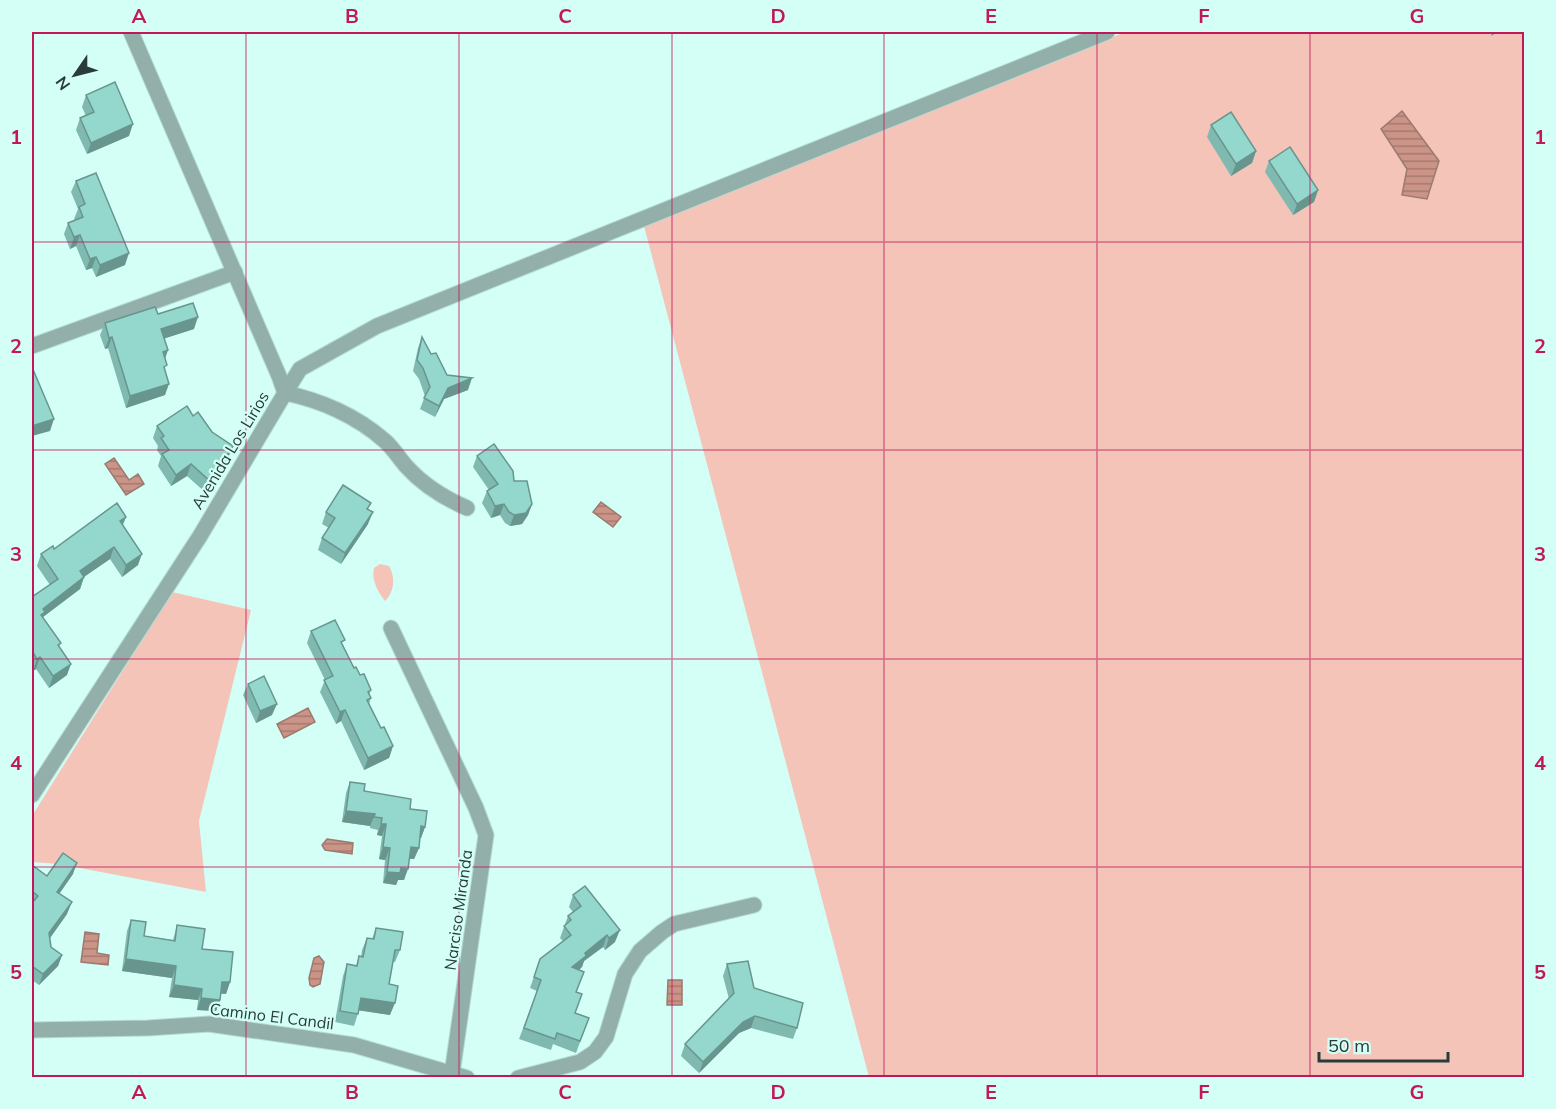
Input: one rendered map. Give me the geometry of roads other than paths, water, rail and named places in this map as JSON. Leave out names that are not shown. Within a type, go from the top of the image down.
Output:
[{"type":"street","name":"Avenida Los Lirios","points":[[32,795],[200,536],[285,393],[130,32]]},
{"type":"street","points":[[467,508],[443,497],[429,486],[406,466],[384,440],[365,426],[314,400],[285,393],[300,369],[376,326],[1107,32]]},
{"type":"street","points":[[32,346],[235,272]]},
{"type":"street","name":"Narciso Miranda","points":[[391,628],[476,808],[486,835],[460,1076]]},
{"type":"street","points":[[518,1077],[580,1062],[595,1052],[606,1037],[625,974],[640,951],[662,932],[674,924],[754,905]]},
{"type":"street","name":"Camino El Candil","points":[[32,1030],[148,1028],[209,1024],[354,1045],[460,1076]]}]
